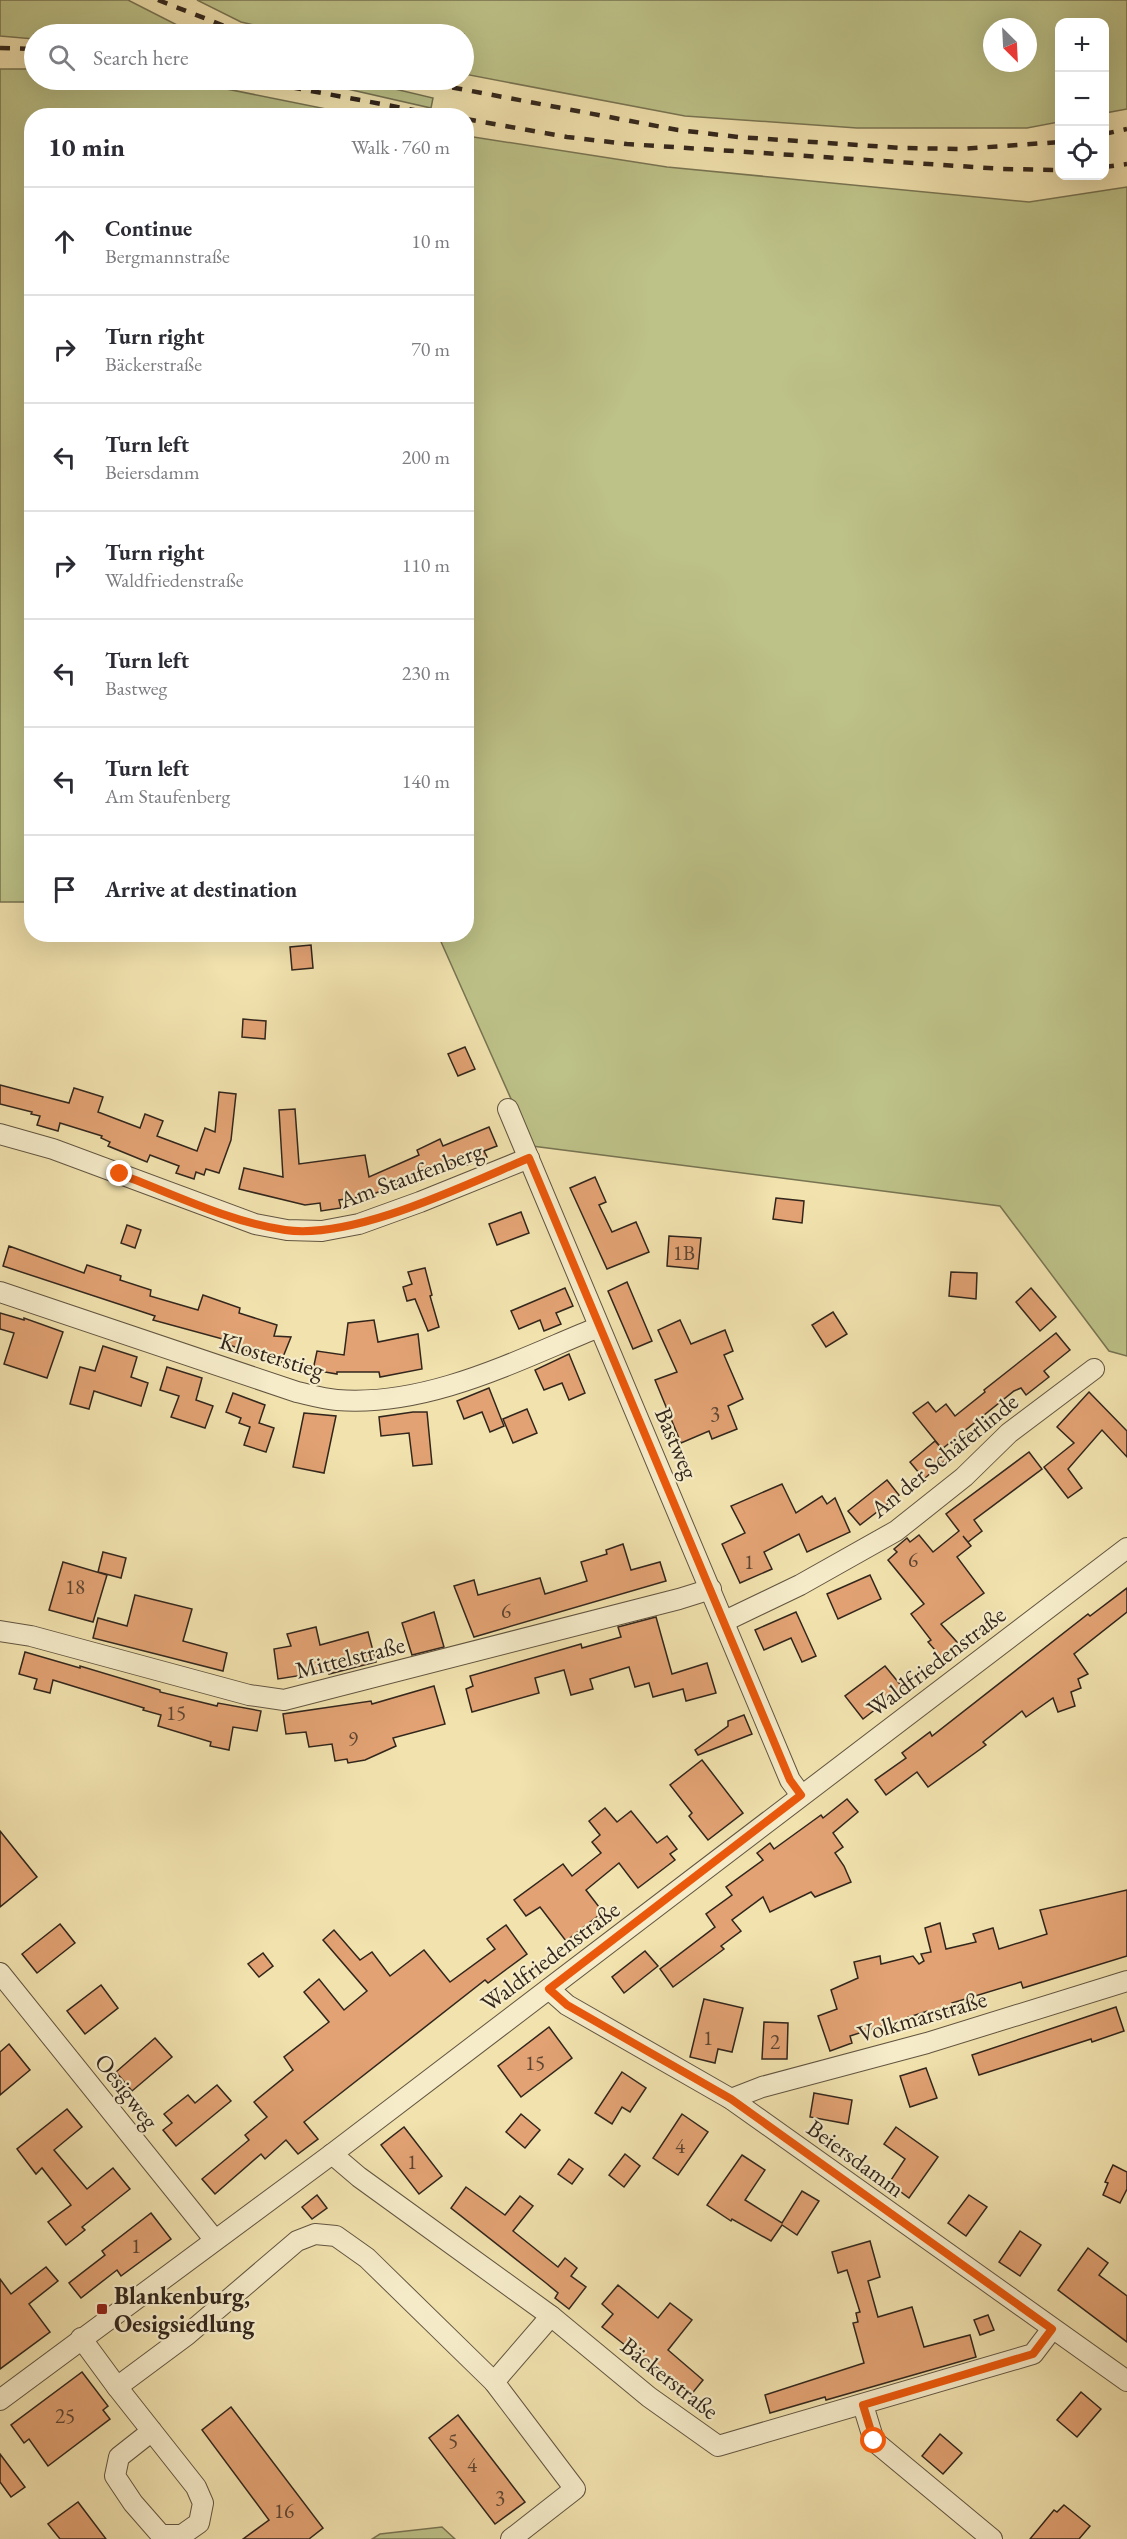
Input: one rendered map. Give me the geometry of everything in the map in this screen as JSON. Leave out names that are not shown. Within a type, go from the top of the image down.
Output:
[{"type":"street","name":"Bastweg","points":[[508,1110],[790,1780],[801,1795]]},
{"type":"street","name":"Am Staufenberg","points":[[0,1134],[53,1149],[255,1224],[287,1230],[322,1231],[358,1224],[420,1202],[529,1158]]},
{"type":"street","name":"Klosterstieg","points":[[0,1292],[297,1392],[337,1400],[374,1400],[412,1395],[444,1387],[599,1327]]},
{"type":"street","name":"An der Schäferlinde","points":[[725,1621],[800,1585],[896,1531],[964,1477],[1009,1433],[1094,1369]]},
{"type":"street","name":"Waldfriedenstraße","points":[[0,2400],[214,2239],[332,2154],[1127,1548]]},
{"type":"street","name":"Mittelstraße","points":[[0,1630],[32,1636],[249,1695],[284,1700],[711,1589]]},
{"type":"street","name":"Oesigweg","points":[[0,1973],[214,2239]]},
{"type":"street","name":"Volkmarstraße","points":[[731,2099],[762,2087],[927,2043],[1127,1981]]},
{"type":"street","name":"Beiersdamm","points":[[549,1989],[567,2005],[731,2099],[1127,2381]]},
{"type":"street","name":"Bäckerstraße","points":[[332,2154],[359,2177],[551,2316],[649,2397],[718,2446],[1033,2354],[1052,2329]]},
{"type":"street","points":[[117,2387],[187,2335],[297,2241],[315,2234],[336,2236],[367,2258],[494,2382],[575,2489],[511,2539]]},
{"type":"street","points":[[494,2382],[551,2316]]},
{"type":"street","points":[[81,2338],[196,2487],[203,2503],[199,2523],[182,2535],[162,2535],[133,2503],[115,2475],[119,2457],[152,2431]]},
{"type":"street","points":[[863,2405],[874,2441],[992,2539]]},
{"type":"green space","points":[[0,0],[128,0],[175,24],[24,24],[24,38],[0,36]]},
{"type":"green space","points":[[197,0],[1127,0],[1127,109],[1109,112],[1109,18],[1055,18],[1055,123],[1027,128],[857,128],[685,116],[474,76],[474,24],[250,24]]},
{"type":"green space","points":[[0,69],[24,69],[24,90],[232,90],[321,108],[24,108],[24,902],[0,902]]},
{"type":"green space","points":[[352,90],[399,90],[433,98],[431,108]]},
{"type":"green space","points":[[474,137],[667,167],[1029,202],[1127,187],[1127,1356],[1109,1351],[1000,1206],[532,1146],[441,942],[474,942]]},
{"type":"green space","points":[[442,2527],[455,2539],[372,2539],[380,2534]]},
{"type":"building","points":[[311,945],[313,968],[292,970],[290,947]]},
{"type":"building","points":[[243,1019],[266,1021],[265,1039],[242,1037]]},
{"type":"building","points":[[465,1047],[475,1069],[458,1076],[448,1054]]},
{"type":"building","points":[[0,1085],[69,1103],[74,1088],[103,1097],[98,1112],[140,1128],[145,1114],[163,1121],[157,1136],[197,1151],[205,1128],[215,1132],[219,1092],[236,1094],[231,1140],[219,1173],[206,1169],[204,1175],[196,1172],[194,1179],[176,1173],[179,1166],[150,1155],[147,1162],[108,1146],[110,1142],[101,1138],[102,1136],[60,1123],[58,1131],[37,1125],[40,1116],[0,1104]]},
{"type":"building","points":[[295,1109],[299,1164],[365,1155],[369,1177],[419,1155],[417,1150],[440,1139],[443,1146],[489,1127],[497,1146],[484,1151],[487,1157],[467,1165],[464,1160],[440,1169],[439,1166],[369,1196],[339,1200],[341,1208],[321,1211],[320,1203],[305,1205],[239,1189],[244,1168],[283,1177],[279,1110]]},
{"type":"building","points":[[595,1177],[606,1202],[599,1205],[612,1232],[636,1222],[649,1252],[607,1269],[570,1188]]},
{"type":"building","points":[[776,1198],[804,1201],[802,1223],[773,1219]]},
{"type":"building","points":[[521,1212],[529,1233],[497,1245],[489,1224]]},
{"type":"building","points":[[127,1225],[141,1230],[135,1248],[121,1243]]},
{"type":"building","points":[[669,1236],[701,1238],[698,1269],[667,1266]]},
{"type":"building","points":[[9,1246],[84,1273],[87,1265],[121,1276],[120,1280],[151,1290],[150,1296],[198,1310],[203,1295],[240,1308],[239,1313],[277,1325],[274,1336],[291,1337],[281,1362],[229,1345],[230,1341],[153,1320],[155,1316],[3,1266]]},
{"type":"building","points":[[425,1268],[439,1327],[428,1331],[415,1299],[407,1301],[403,1287],[412,1284],[408,1272]]},
{"type":"building","points":[[951,1272],[977,1273],[976,1299],[949,1296]]},
{"type":"building","points":[[627,1282],[652,1341],[633,1349],[608,1291]]},
{"type":"building","points":[[565,1288],[573,1306],[556,1313],[561,1324],[544,1331],[540,1320],[519,1329],[511,1311]]},
{"type":"building","points":[[1031,1288],[1056,1317],[1040,1331],[1016,1302]]},
{"type":"building","points":[[833,1312],[847,1334],[826,1347],[812,1325]]},
{"type":"building","points":[[0,1313],[24,1320],[24,1318],[63,1332],[47,1378],[4,1364],[14,1333],[0,1329]]},
{"type":"building","points":[[374,1320],[378,1342],[418,1334],[422,1369],[380,1377],[379,1372],[337,1372],[337,1374],[313,1370],[317,1351],[344,1355],[348,1323]]},
{"type":"building","points":[[680,1320],[691,1344],[725,1330],[733,1351],[724,1355],[743,1399],[728,1406],[737,1429],[712,1439],[709,1431],[681,1443],[655,1380],[677,1372],[658,1330]]},
{"type":"building","points":[[1056,1333],[1070,1350],[1044,1371],[1049,1377],[1026,1395],[1021,1388],[1014,1391],[942,1449],[913,1413],[928,1402],[936,1412],[946,1404],[955,1416]]},
{"type":"building","points":[[103,1346],[137,1357],[131,1377],[148,1383],[141,1406],[94,1391],[89,1409],[70,1404],[80,1367],[95,1371]]},
{"type":"building","points":[[569,1354],[585,1393],[569,1400],[562,1383],[544,1390],[535,1370]]},
{"type":"building","points":[[167,1367],[202,1378],[196,1400],[213,1406],[205,1428],[171,1417],[179,1396],[160,1390]]},
{"type":"building","points":[[489,1388],[504,1426],[490,1432],[482,1412],[464,1419],[457,1401]]},
{"type":"building","points":[[1089,1392],[1127,1431],[1127,1457],[1102,1430],[1068,1469],[1082,1488],[1068,1498],[1044,1467],[1074,1443],[1057,1427]]},
{"type":"building","points":[[233,1393],[265,1405],[259,1423],[274,1428],[266,1452],[244,1445],[250,1427],[239,1423],[241,1418],[226,1412]]},
{"type":"building","points":[[527,1409],[537,1433],[513,1443],[503,1419]]},
{"type":"building","points":[[427,1412],[432,1464],[413,1466],[409,1433],[381,1436],[379,1417]]},
{"type":"building","points":[[304,1413],[336,1416],[324,1473],[293,1467]]},
{"type":"building","points":[[935,1441],[949,1457],[924,1479],[910,1462]]},
{"type":"building","points":[[1029,1452],[1042,1469],[974,1520],[982,1531],[968,1542],[963,1536],[971,1546],[957,1557],[984,1593],[941,1624],[964,1650],[947,1664],[928,1642],[931,1640],[911,1614],[924,1604],[888,1560],[897,1552],[894,1549],[907,1538],[910,1542],[919,1535],[933,1552],[959,1531],[946,1514]]},
{"type":"building","points":[[887,1480],[899,1495],[860,1525],[848,1511]]},
{"type":"building","points":[[782,1484],[796,1513],[822,1496],[827,1504],[835,1498],[850,1532],[807,1552],[799,1534],[764,1552],[772,1569],[740,1583],[722,1544],[745,1533],[731,1506]]},
{"type":"building","points":[[623,1544],[631,1570],[660,1562],[666,1581],[474,1637],[454,1586],[474,1580],[478,1595],[540,1578],[545,1594],[587,1581],[581,1562],[607,1554],[606,1550]]},
{"type":"building","points":[[103,1552],[126,1558],[121,1578],[98,1572]]},
{"type":"building","points":[[63,1562],[107,1575],[93,1622],[49,1610]]},
{"type":"building","points":[[870,1575],[881,1599],[838,1619],[827,1594]]},
{"type":"building","points":[[1127,1588],[1127,1612],[1074,1654],[1088,1674],[1078,1679],[1081,1688],[1071,1692],[1075,1706],[1058,1712],[1053,1698],[1026,1717],[1022,1711],[983,1742],[986,1745],[928,1787],[917,1772],[886,1795],[875,1780],[906,1758],[902,1753],[930,1732],[932,1736],[1088,1614],[1090,1616]]},
{"type":"building","points":[[135,1595],[192,1609],[183,1641],[227,1653],[223,1671],[93,1638],[98,1618],[127,1626]]},
{"type":"building","points":[[434,1612],[444,1647],[412,1655],[402,1623]]},
{"type":"building","points":[[796,1612],[816,1656],[802,1662],[791,1638],[764,1650],[755,1630]]},
{"type":"building","points":[[656,1617],[672,1674],[707,1663],[716,1693],[686,1701],[683,1689],[653,1697],[649,1683],[635,1687],[629,1667],[590,1679],[593,1689],[571,1695],[564,1670],[535,1678],[539,1693],[472,1712],[466,1689],[473,1686],[470,1676],[581,1644],[582,1648],[621,1637],[618,1627]]},
{"type":"building","points":[[316,1627],[320,1645],[368,1632],[376,1662],[329,1674],[328,1671],[278,1679],[274,1649],[291,1646],[287,1634]]},
{"type":"building","points":[[25,1652],[80,1668],[80,1666],[160,1690],[160,1692],[217,1706],[218,1703],[261,1711],[257,1731],[233,1727],[229,1750],[210,1746],[211,1742],[158,1726],[161,1715],[143,1710],[144,1708],[53,1680],[50,1693],[34,1689],[37,1679],[19,1674]]},
{"type":"building","points":[[885,1666],[903,1688],[863,1719],[845,1696]]},
{"type":"building","points":[[434,1686],[445,1724],[393,1738],[396,1746],[365,1760],[348,1763],[347,1759],[335,1761],[332,1744],[309,1747],[306,1732],[286,1734],[283,1714],[371,1701],[372,1704]]},
{"type":"building","points":[[744,1715],[752,1734],[698,1755],[695,1750],[728,1726],[728,1721]]},
{"type":"building","points":[[702,1760],[743,1813],[708,1840],[689,1816],[692,1813],[670,1785]]},
{"type":"building","points":[[847,1799],[858,1812],[833,1833],[843,1847],[835,1853],[851,1882],[815,1897],[811,1892],[770,1912],[763,1897],[732,1920],[741,1931],[721,1946],[724,1949],[673,1987],[660,1969],[715,1927],[706,1914],[732,1895],[726,1887],[763,1860],[757,1853],[770,1843],[774,1849],[821,1815],[823,1818]]},
{"type":"building","points":[[605,1808],[617,1822],[631,1811],[657,1843],[667,1836],[677,1849],[670,1854],[675,1860],[638,1888],[619,1863],[586,1890],[603,1912],[566,1941],[540,1907],[526,1916],[514,1900],[563,1864],[572,1876],[601,1853],[592,1842],[600,1835],[589,1821]]},
{"type":"building","points":[[0,1831],[37,1877],[0,1907]]},
{"type":"building","points":[[1127,1890],[1127,1956],[1023,1988],[1021,1982],[952,2003],[954,2009],[930,2016],[928,2011],[850,2036],[852,2043],[830,2051],[818,2016],[837,2009],[831,1990],[858,1978],[854,1962],[880,1956],[881,1964],[913,1956],[919,1964],[924,1961],[921,1954],[931,1952],[925,1928],[940,1923],[946,1949],[976,1942],[973,1934],[993,1928],[999,1949],[1047,1934],[1040,1910]]},
{"type":"building","points":[[60,1924],[75,1943],[37,1973],[22,1954]]},
{"type":"building","points":[[506,1925],[527,1954],[488,1983],[485,1980],[304,2122],[318,2139],[298,2154],[286,2140],[265,2159],[261,2154],[215,2194],[202,2179],[249,2140],[245,2135],[267,2117],[254,2102],[293,2070],[284,2057],[329,2022],[304,1992],[319,1979],[344,2010],[367,1991],[323,1940],[334,1930],[360,1960],[372,1952],[390,1976],[424,1950],[450,1982],[495,1949],[487,1939]]},
{"type":"building","points":[[645,1951],[658,1966],[624,1993],[612,1977]]},
{"type":"building","points":[[263,1953],[273,1966],[259,1977],[248,1964]]},
{"type":"building","points":[[101,1985],[118,2008],[85,2034],[67,2011]]},
{"type":"building","points":[[704,1999],[743,2008],[732,2052],[718,2049],[715,2063],[690,2057]]},
{"type":"building","points":[[1116,2007],[1124,2031],[1092,2042],[1091,2039],[979,2075],[972,2055]]},
{"type":"building","points":[[764,2022],[788,2023],[787,2059],[762,2059]]},
{"type":"building","points":[[549,2027],[572,2058],[521,2097],[498,2066]]},
{"type":"building","points":[[155,2038],[172,2057],[132,2091],[116,2072]]},
{"type":"building","points":[[9,2044],[30,2070],[0,2095],[0,2052]]},
{"type":"building","points":[[926,2068],[937,2098],[910,2107],[900,2076]]},
{"type":"building","points":[[622,2072],[646,2088],[630,2112],[622,2107],[612,2124],[595,2113]]},
{"type":"building","points":[[217,2085],[231,2101],[176,2146],[163,2130],[172,2123],[164,2114],[188,2095],[195,2103]]},
{"type":"building","points":[[814,2093],[852,2100],[848,2124],[810,2117]]},
{"type":"building","points":[[67,2109],[82,2127],[54,2150],[87,2189],[113,2168],[130,2189],[82,2227],[85,2230],[66,2245],[48,2222],[71,2205],[42,2168],[36,2174],[17,2149]]},
{"type":"building","points":[[521,2114],[540,2130],[525,2148],[506,2132]]},
{"type":"building","points":[[682,2114],[708,2132],[678,2175],[653,2158]]},
{"type":"building","points":[[404,2127],[442,2176],[419,2194],[381,2145]]},
{"type":"building","points":[[896,2127],[938,2157],[909,2198],[889,2183],[905,2159],[884,2144]]},
{"type":"building","points":[[625,2154],[640,2166],[624,2187],[609,2175]]},
{"type":"building","points":[[742,2155],[765,2170],[745,2200],[782,2223],[802,2191],[819,2201],[797,2235],[782,2225],[771,2241],[732,2219],[731,2221],[707,2205]]},
{"type":"building","points":[[569,2159],[583,2169],[572,2184],[558,2174]]},
{"type":"building","points":[[1113,2165],[1127,2172],[1127,2189],[1120,2203],[1103,2195],[1108,2183],[1105,2182]]},
{"type":"building","points":[[466,2187],[505,2215],[520,2196],[533,2206],[513,2231],[558,2267],[565,2258],[577,2268],[571,2276],[586,2287],[569,2309],[555,2298],[558,2293],[451,2208]]},
{"type":"building","points":[[317,2195],[327,2208],[312,2219],[302,2207]]},
{"type":"building","points":[[969,2195],[987,2207],[966,2236],[948,2223]]},
{"type":"building","points":[[151,2213],[171,2239],[121,2276],[117,2270],[81,2298],[69,2283],[105,2255],[102,2251]]},
{"type":"building","points":[[1020,2231],[1041,2245],[1020,2276],[999,2262]]},
{"type":"building","points":[[870,2241],[880,2277],[868,2281],[878,2317],[912,2307],[924,2347],[970,2335],[976,2357],[826,2400],[825,2397],[770,2413],[765,2395],[864,2363],[853,2323],[858,2322],[856,2313],[860,2312],[847,2270],[838,2273],[832,2252]]},
{"type":"building","points":[[1088,2248],[1108,2263],[1099,2275],[1127,2296],[1127,2342],[1058,2290]]},
{"type":"building","points":[[46,2267],[58,2281],[29,2304],[50,2332],[0,2369],[0,2279],[11,2294]]},
{"type":"building","points":[[618,2285],[658,2318],[670,2303],[692,2320],[668,2350],[703,2380],[690,2396],[602,2327],[613,2314],[602,2304]]},
{"type":"building","points":[[988,2315],[994,2330],[980,2335],[974,2320]]},
{"type":"building","points":[[82,2372],[108,2406],[103,2410],[110,2419],[48,2466],[29,2439],[24,2443],[11,2425]]},
{"type":"building","points":[[1081,2392],[1101,2409],[1077,2437],[1057,2420]]},
{"type":"building","points":[[231,2407],[323,2528],[309,2539],[243,2539],[269,2520],[202,2430]]},
{"type":"building","points":[[458,2415],[525,2502],[495,2524],[429,2438]]},
{"type":"building","points":[[940,2434],[962,2453],[943,2474],[922,2456]]},
{"type":"building","points":[[0,2454],[25,2487],[11,2497],[0,2482]]},
{"type":"building","points":[[78,2502],[106,2539],[60,2539],[48,2524]]},
{"type":"building","points":[[1064,2505],[1090,2526],[1079,2539],[1030,2539],[1054,2510],[1057,2512]]},
{"type":"railway","points":[[158,0],[219,24]]},
{"type":"railway","points":[[0,48],[24,49]]},
{"type":"railway","points":[[306,90],[403,108]]},
{"type":"railway","points":[[466,90],[678,130],[738,137],[903,148],[961,149],[1055,142]]},
{"type":"railway","points":[[474,120],[567,137],[627,144],[1003,169],[1055,170]]},
{"type":"railway","points":[[1109,133],[1127,129]]},
{"type":"railway","points":[[1109,166],[1127,164]]},
{"type":"place","name":"Blankenburg, Oesigsiedlung","points":[[102,2309]]},
{"type":"route","points":[[120,1174],[255,1224],[287,1230],[322,1231],[358,1224],[388,1214],[529,1158],[790,1780],[801,1795],[549,1989],[567,2005],[731,2099],[1052,2329],[1033,2354],[863,2405],[874,2441]]}]
